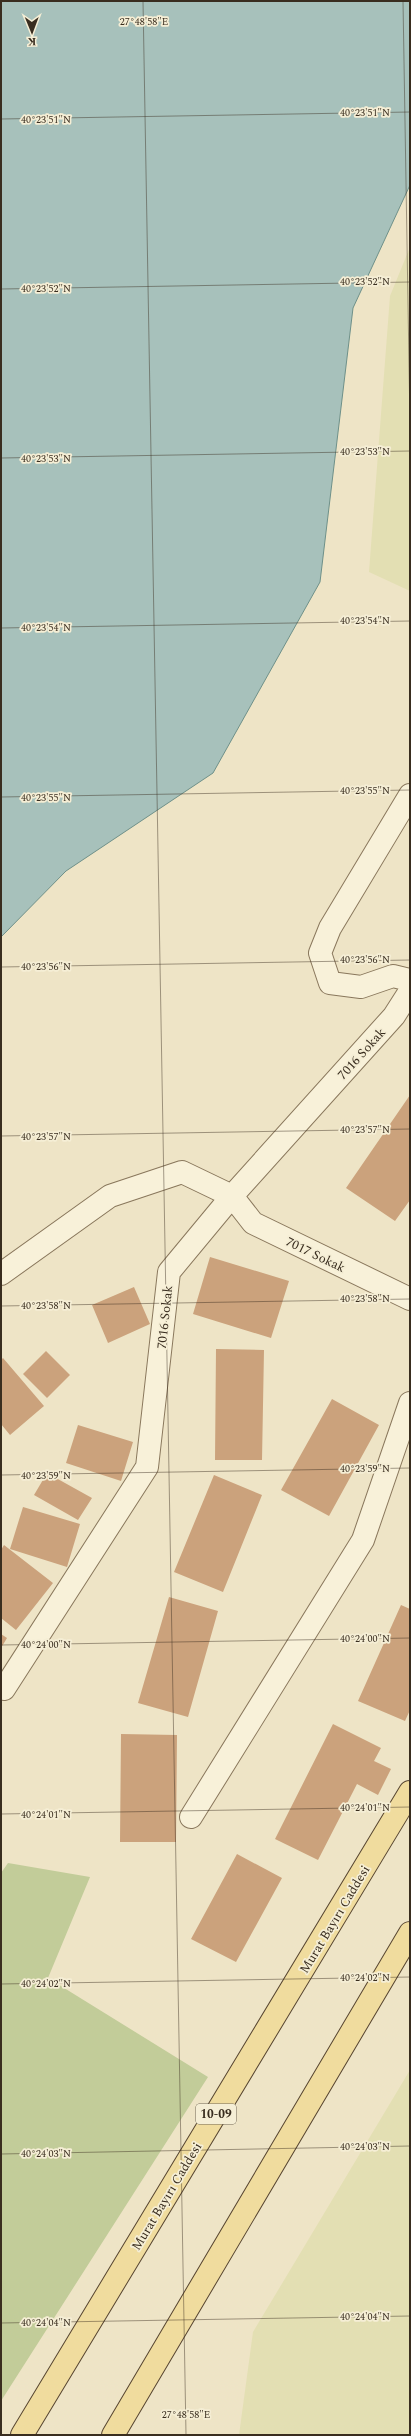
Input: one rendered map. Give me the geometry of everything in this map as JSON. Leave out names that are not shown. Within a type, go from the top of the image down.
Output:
[{"type":"main road","name":"Murat Bayırı Caddesi","points":[[22,2435],[410,1792]]},
{"type":"main road","points":[[113,2435],[410,1933]]},
{"type":"street","points":[[410,795],[332,923],[320,954],[330,983],[361,987],[393,976],[410,980]]},
{"type":"street","name":"7016 Sokak","points":[[4,1689],[147,1467],[169,1272],[232,1196],[394,1016],[410,991]]},
{"type":"street","points":[[1,1274],[110,1196],[182,1172],[232,1196]]},
{"type":"street","name":"7017 Sokak","points":[[232,1196],[253,1223],[410,1299]]},
{"type":"street","points":[[191,1817],[364,1540],[410,1403]]},
{"type":"shaded area","points":[[410,247],[410,591],[369,572],[390,296]]},
{"type":"shaded area","points":[[410,2070],[410,2435],[239,2435],[253,2332]]},
{"type":"green space","points":[[8,1863],[90,1877],[48,1978],[208,2077],[1,2401],[1,1873]]},
{"type":"water","points":[[1,1],[410,1],[410,185],[353,308],[320,582],[213,773],[66,871],[1,937]]},
{"type":"building","points":[[410,1095],[410,1200],[395,1221],[346,1188]]},
{"type":"building","points":[[210,1257],[289,1281],[271,1338],[193,1314]]},
{"type":"building","points":[[134,1287],[150,1324],[108,1343],[92,1305]]},
{"type":"building","points":[[216,1349],[264,1350],[262,1460],[215,1460]]},
{"type":"building","points":[[46,1351],[70,1375],[47,1398],[23,1374]]},
{"type":"building","points":[[3,1358],[44,1406],[10,1435],[1,1424],[1,1360]]},
{"type":"building","points":[[332,1399],[379,1425],[329,1516],[281,1490]]},
{"type":"building","points":[[78,1425],[133,1442],[121,1481],[66,1463]]},
{"type":"building","points":[[47,1473],[92,1498],[78,1520],[34,1495]]},
{"type":"building","points":[[214,1475],[262,1495],[223,1592],[174,1572]]},
{"type":"building","points":[[23,1507],[80,1524],[67,1567],[10,1549]]},
{"type":"building","points":[[4,1545],[53,1583],[16,1630],[1,1618],[1,1550]]},
{"type":"building","points":[[169,1597],[218,1611],[188,1717],[138,1703]]},
{"type":"building","points":[[401,1605],[410,1609],[410,1710],[405,1721],[358,1701]]},
{"type":"building","points":[[1,1634],[7,1638],[1,1648]]},
{"type":"building","points":[[333,1724],[381,1748],[374,1761],[391,1769],[378,1795],[357,1784],[318,1860],[275,1839]]},
{"type":"building","points":[[121,1734],[177,1735],[176,1842],[120,1842]]},
{"type":"building","points":[[237,1854],[282,1878],[236,1962],[191,1939]]}]
